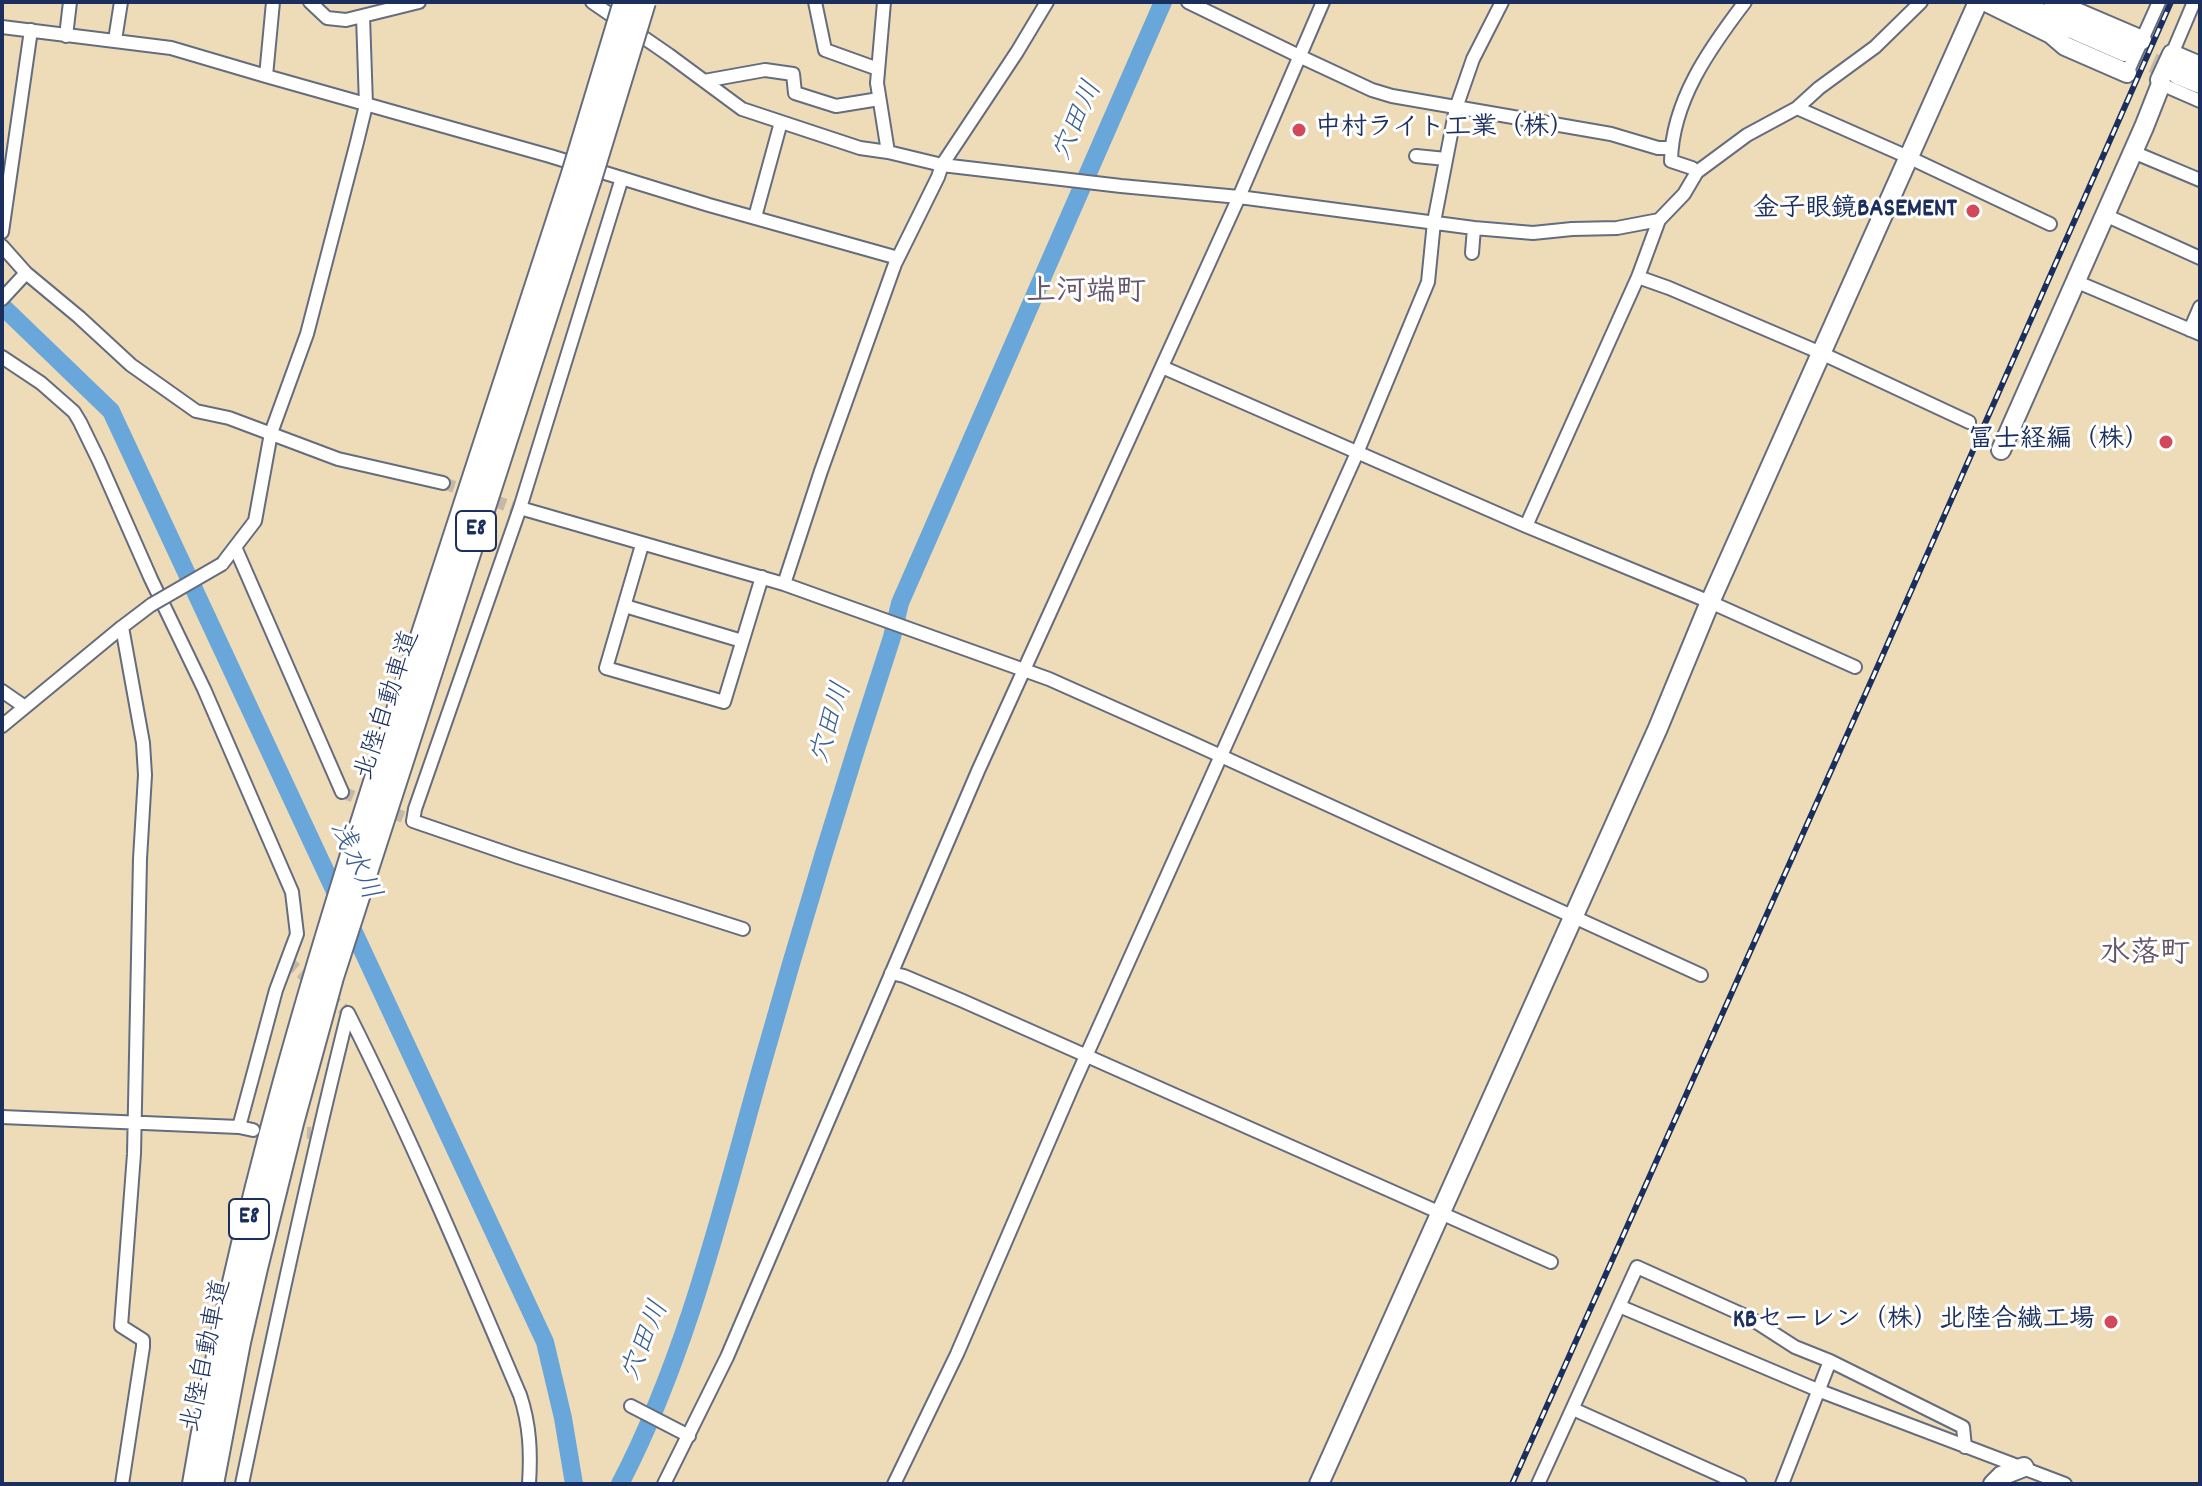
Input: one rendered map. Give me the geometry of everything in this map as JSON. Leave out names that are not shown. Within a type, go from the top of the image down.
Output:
[{"type":"highway","name":"北陸自動車道","points":[[212,1484],[259,1253],[332,977],[582,177],[625,2]]},
{"type":"highway","name":"北陸自動車道","points":[[194,1484],[221,1339],[256,1190],[320,957],[582,177],[644,2]]},
{"type":"main road","points":[[2013,2],[2133,45]]},
{"type":"main road","points":[[2170,70],[2200,83]]},
{"type":"street","points":[[66,36],[70,2]]},
{"type":"street","points":[[115,40],[121,2]]},
{"type":"street","points":[[266,76],[273,2]]},
{"type":"street","points":[[310,2],[327,18],[346,20],[419,2]]},
{"type":"street","points":[[592,2],[742,109],[860,148],[942,165],[1533,233],[1617,228],[1659,220]]},
{"type":"street","points":[[815,2],[825,50],[878,69]]},
{"type":"street","points":[[884,2],[878,69],[879,99],[888,152]]},
{"type":"street","points":[[784,584],[898,258],[942,165],[1047,2]]},
{"type":"street","points":[[664,1484],[727,1357],[891,973],[1239,197],[1323,2]]},
{"type":"street","points":[[894,1484],[957,1354],[1357,453],[1428,282],[1434,222],[1456,108],[1473,59],[1502,2]]},
{"type":"street","points":[[1697,172],[1671,161],[1677,118],[1698,71],[1745,2]]},
{"type":"street","points":[[1526,526],[1638,277],[1659,220],[1684,194],[1697,172],[1747,135],[1797,108],[1875,47],[1921,2]]},
{"type":"street","points":[[1319,1484],[1658,728],[1710,602],[1978,2]]},
{"type":"street","points":[[1986,2],[2051,34],[2065,46],[2127,73],[2133,45],[2159,2]]},
{"type":"street","points":[[2053,2],[2133,45]]},
{"type":"street","points":[[2001,450],[2170,70],[2194,2]]},
{"type":"street","points":[[1192,4],[1372,90],[1456,108],[1611,134],[1658,148],[1671,148]]},
{"type":"street","points":[[2,726],[151,605],[222,564],[255,521],[271,433],[307,334],[366,105],[363,16]]},
{"type":"street","points":[[2,27],[171,48],[898,258]]},
{"type":"street","points":[[2,232],[31,30]]},
{"type":"street","points":[[2170,70],[2200,66]]},
{"type":"street","points":[[704,81],[765,70],[793,74],[795,93],[836,106],[879,99]]},
{"type":"street","points":[[2170,70],[2200,101]]},
{"type":"street","points":[[1797,108],[2050,224]]},
{"type":"street","points":[[755,217],[781,122]]},
{"type":"street","points":[[2133,152],[2200,180]]},
{"type":"street","points":[[1416,156],[1446,159]]},
{"type":"street","points":[[622,178],[526,511],[413,821],[743,929]]},
{"type":"street","points":[[2105,215],[2200,258]]},
{"type":"street","points":[[1472,253],[1474,228]]},
{"type":"street","points":[[2,246],[23,277],[79,317],[131,365],[196,411],[229,418],[338,459],[443,483]]},
{"type":"street","points":[[2,299],[23,277]]},
{"type":"street","points":[[1638,277],[1821,353],[1969,422]]},
{"type":"street","points":[[2075,281],[2195,332],[2200,307]]},
{"type":"street","points":[[2,357],[41,383],[74,412],[80,422],[204,689],[292,892],[297,934],[276,990],[239,1127]]},
{"type":"street","points":[[1162,367],[1855,667]]},
{"type":"street","points":[[526,511],[784,584],[1093,698],[1701,975]]},
{"type":"street","points":[[642,545],[606,668],[724,702],[762,577]]},
{"type":"street","points":[[235,547],[342,792]]},
{"type":"street","points":[[625,606],[742,641]]},
{"type":"street","points":[[122,627],[143,743],[145,775],[140,859],[134,1154],[121,1326],[143,1340],[143,1347],[122,1484]]},
{"type":"street","points":[[2,691],[25,707]]},
{"type":"street","points":[[891,973],[1087,1056],[1551,1262]]},
{"type":"street","points":[[242,1484],[301,1218],[315,1134],[348,1013],[433,1191],[520,1395],[531,1448],[529,1484]]},
{"type":"street","points":[[2,1117],[253,1130]]},
{"type":"street","points":[[1538,1484],[1637,1267],[1750,1318],[1795,1347],[1830,1361],[1963,1427],[1965,1447]]},
{"type":"street","points":[[1619,1306],[1820,1391],[2065,1484]]},
{"type":"street","points":[[1782,1484],[1830,1361]]},
{"type":"street","points":[[631,1406],[687,1435]]},
{"type":"street","points":[[1573,1409],[1740,1484]]},
{"type":"street","points":[[1993,1484],[2001,1476],[2024,1467]]},
{"type":"waterway","name":"穴田川","points":[[620,1484],[665,1385],[700,1282],[791,963],[900,603],[1163,2]]},
{"type":"waterway","name":"浅水川","points":[[2,306],[111,411],[545,1342],[563,1418],[574,1484]]},
{"type":"tunnel","points":[[2125,51],[2178,74]]},
{"type":"tunnel","points":[[443,483],[529,513]]},
{"type":"tunnel","points":[[342,792],[413,821]]},
{"type":"tunnel","points":[[287,961],[348,1013]]},
{"type":"tunnel","points":[[253,1130],[311,1133]]},
{"type":"railway","points":[[1512,1484],[2171,2]]},
{"type":"place","name":"中村ライト工業（株）","points":[[1299,130]]},
{"type":"place","name":"金子眼鏡BASEMENT","points":[[1973,211]]},
{"type":"place","name":"冨士経編（株）","points":[[2166,442]]},
{"type":"place","name":"KBセーレン（株）北陸合繊工場","points":[[2111,1322]]},
{"type":"district","name":"上河端町","points":[[1086,295]]},
{"type":"district","name":"水落町","points":[[2145,957]]}]
